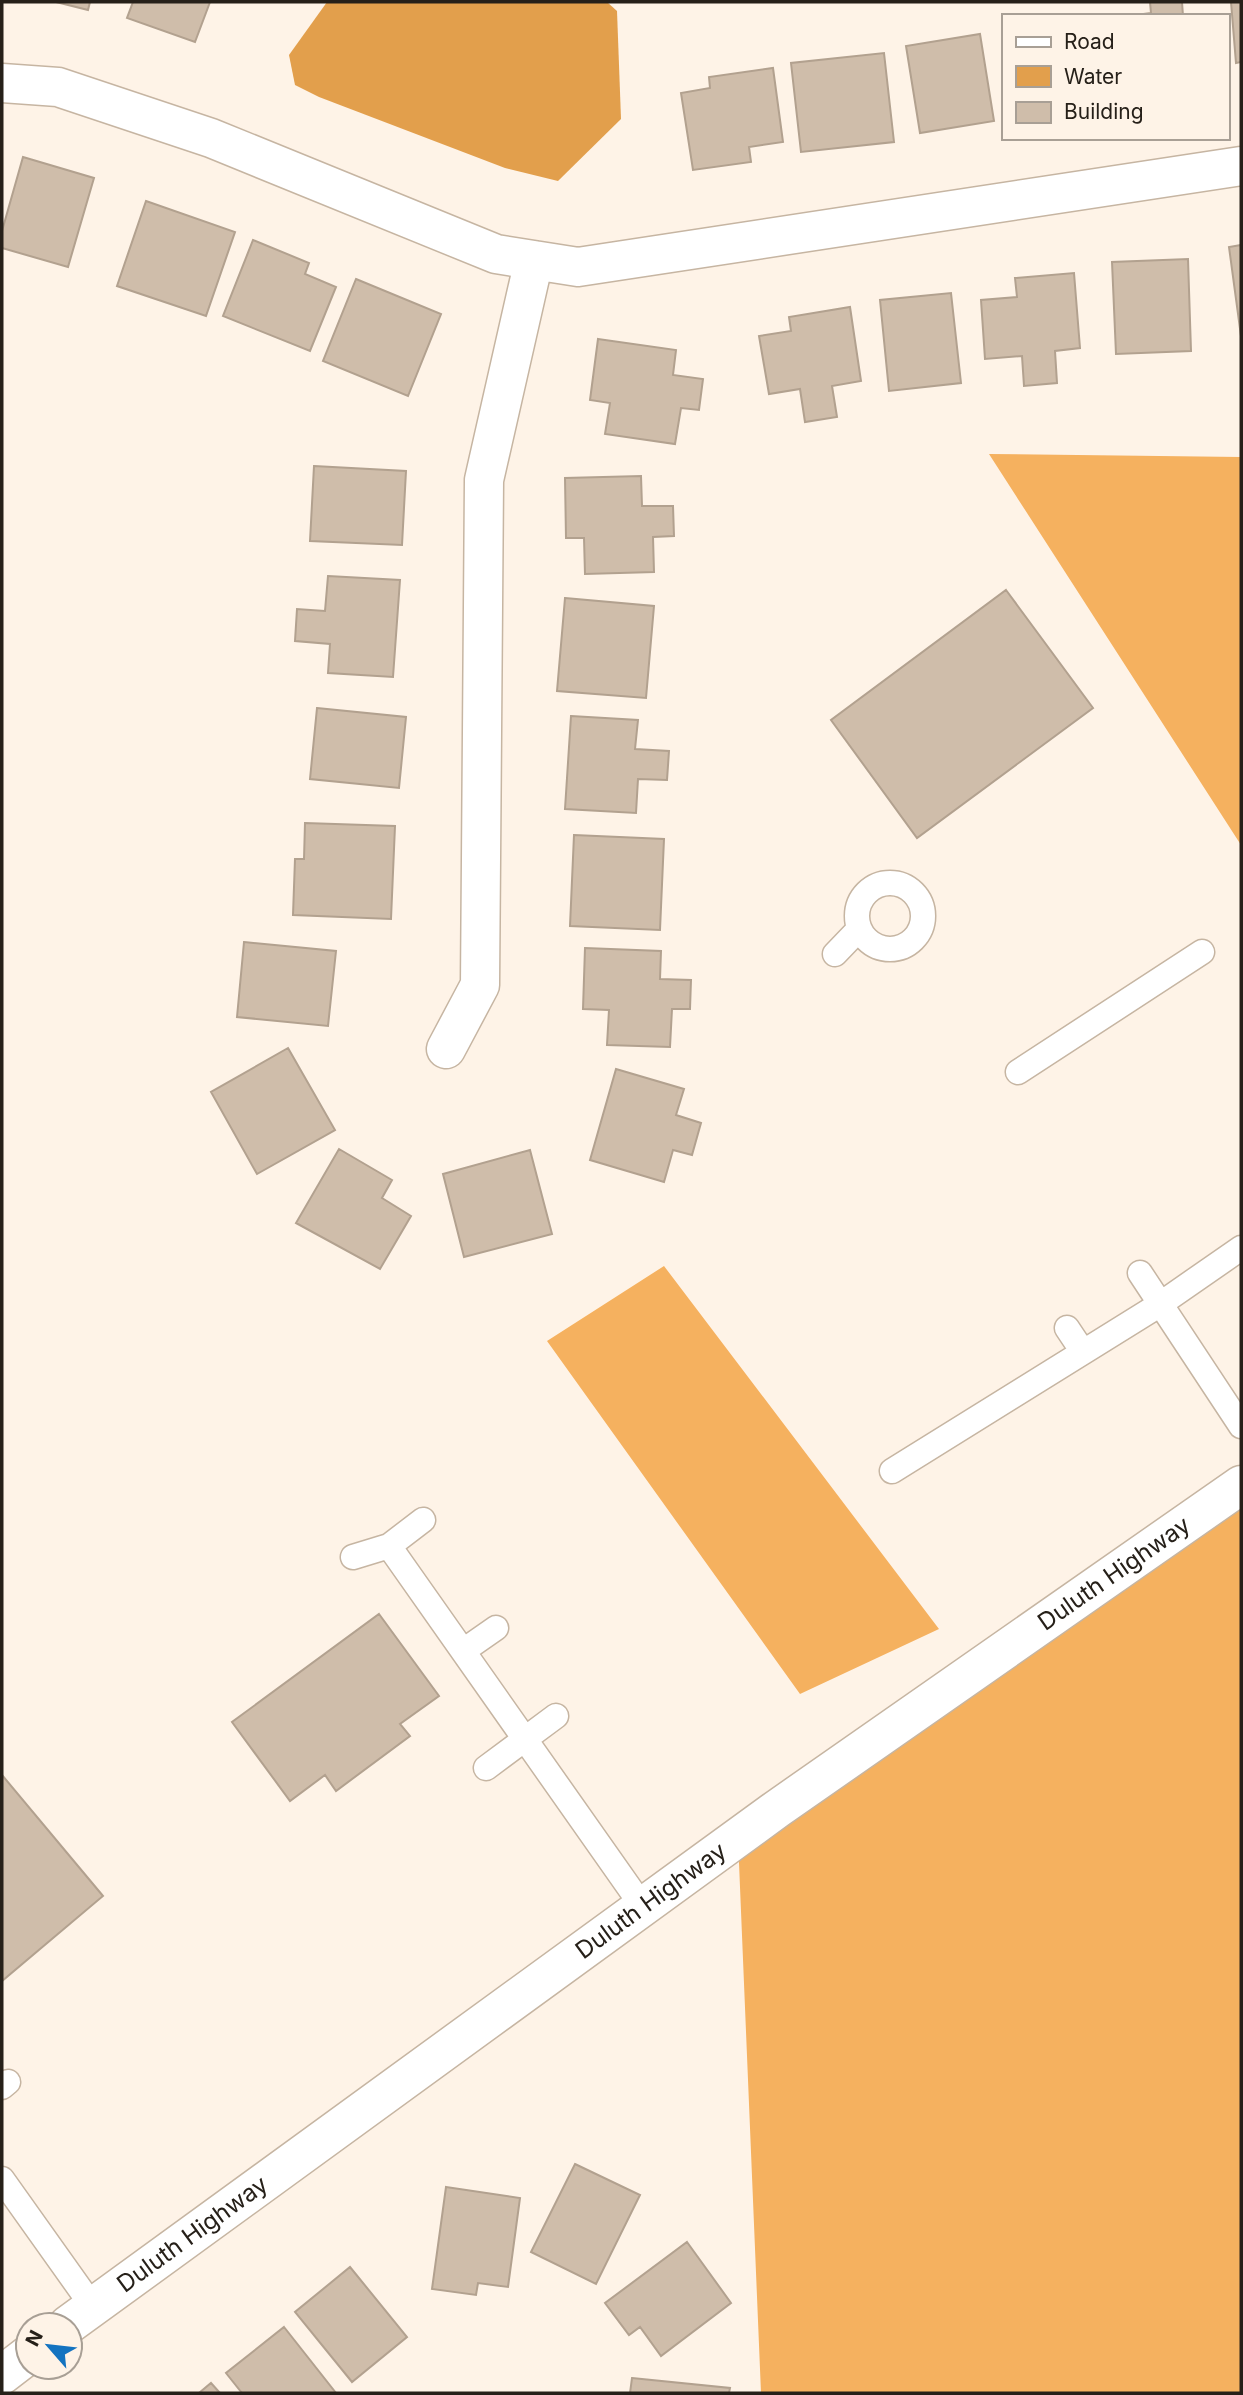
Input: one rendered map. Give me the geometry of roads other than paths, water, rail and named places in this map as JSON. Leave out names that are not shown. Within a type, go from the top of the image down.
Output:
[{"type":"street","points":[[2,83],[58,87],[71,91],[211,138],[496,254],[578,267],[1241,166]]},
{"type":"street","points":[[446,1049],[480,985],[484,480],[534,260]]},
{"type":"street","name":"Duluth Highway","points":[[84,2313],[777,1809],[1241,1485]]},
{"type":"lane","points":[[835,954],[859,929],[859,903],[866,892],[890,882],[914,892],[922,903],[927,933],[903,947],[890,950],[877,947],[866,940],[859,929]]},
{"type":"lane","points":[[1018,1072],[1202,952]]},
{"type":"lane","points":[[892,1471],[966,1417],[1083,1352],[1159,1305],[1241,1248]]},
{"type":"lane","points":[[1140,1273],[1241,1426]]},
{"type":"lane","points":[[1067,1328],[1083,1352]]},
{"type":"lane","points":[[353,1557],[389,1546],[424,1520]]},
{"type":"lane","points":[[389,1546],[643,1907]]},
{"type":"lane","points":[[463,1651],[496,1628]]},
{"type":"lane","points":[[485,1768],[556,1716]]},
{"type":"lane","points":[[2,2179],[77,2311]]},
{"type":"water","points":[[327,2],[607,2],[617,11],[621,119],[558,181],[505,168],[319,97],[295,85],[289,55]]}]
